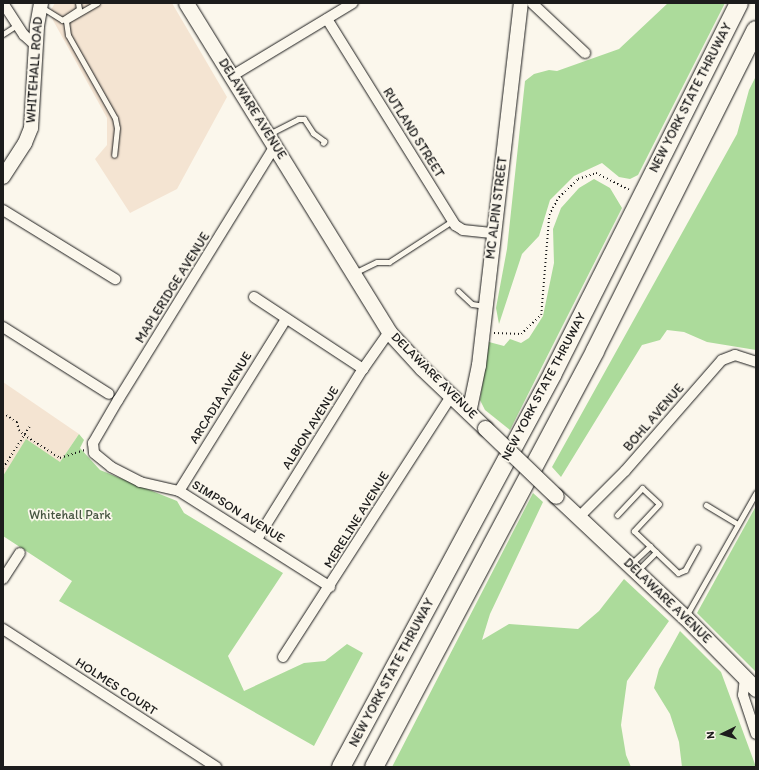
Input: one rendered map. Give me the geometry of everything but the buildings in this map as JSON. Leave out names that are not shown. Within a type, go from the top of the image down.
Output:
[{"type":"highway","name":"NEW YORK STATE THRUWAY","points":[[341,767],[553,373],[739,3]]},
{"type":"highway","name":"NEW YORK STATE THRUWAY","points":[[374,767],[599,344],[755,32]]},
{"type":"main road","name":"DELAWARE AVENUE","points":[[186,3],[272,140],[389,332],[451,396],[685,617],[756,689]]},
{"type":"street","points":[[3,3],[17,25],[35,45]]},
{"type":"street","points":[[232,76],[353,3]]},
{"type":"street","name":"MC ALPIN STREET","points":[[469,413],[482,334],[521,3]]},
{"type":"street","points":[[532,3],[585,53]]},
{"type":"street","name":"WHITEHALL ROAD","points":[[5,170],[31,128],[35,45],[41,5]]},
{"type":"street","name":"RUTLAND STREET","points":[[327,19],[452,221],[463,230],[494,233]]},
{"type":"street","name":"MAPLERIDGE AVENUE","points":[[93,445],[272,140]]},
{"type":"street","points":[[3,210],[115,279]]},
{"type":"street","points":[[254,298],[363,369]]},
{"type":"street","name":"ARCADIA AVENUE","points":[[179,490],[286,319]]},
{"type":"street","points":[[3,327],[109,394]]},
{"type":"street","name":"ALBION AVENUE","points":[[257,539],[363,369],[389,332]]},
{"type":"street","name":"BOHL AVENUE","points":[[579,517],[625,470],[722,360],[735,355],[756,362]]},
{"type":"street","name":"MERELINE AVENUE","points":[[284,657],[451,396]]},
{"type":"street","name":"SIMPSON AVENUE","points":[[93,445],[94,454],[128,476],[166,490],[179,490],[330,587]]},
{"type":"street","points":[[3,579],[20,553]]},
{"type":"street","name":"HOLMES COURT","points":[[3,629],[216,767]]},
{"type":"street","points":[[745,677],[744,695],[756,734]]},
{"type":"lane","points":[[78,3],[79,9],[66,21],[68,34],[115,118],[117,128],[114,155]]},
{"type":"lane","points":[[41,5],[62,20],[97,3]]},
{"type":"lane","points":[[3,34],[17,25]]},
{"type":"lane","points":[[272,140],[298,119],[304,119],[324,141],[323,143]]},
{"type":"lane","points":[[353,273],[377,262],[389,262],[452,221]]},
{"type":"lane","points":[[458,291],[472,304],[485,307]]},
{"type":"lane","points":[[617,515],[642,488],[659,504],[634,531],[674,570],[682,572],[698,547]]},
{"type":"lane","points":[[685,617],[693,607],[756,493]]},
{"type":"lane","points":[[706,505],[738,524]]},
{"type":"lane","points":[[633,568],[650,546]]},
{"type":"lane","points":[[633,568],[656,552]]},
{"type":"path","points":[[482,334],[521,334],[541,315],[549,215],[560,197],[578,179],[596,173],[641,196]]},
{"type":"path","points":[[3,413],[17,422],[19,430],[24,435],[60,458],[93,445]]},
{"type":"path","points":[[3,468],[30,426]]},
{"type":"shaded area","points":[[55,3],[172,3],[227,97],[177,189],[130,213],[95,159],[107,145],[107,118],[49,13]]},
{"type":"shaded area","points":[[3,382],[79,434],[60,462],[3,476]]},
{"type":"green space","points":[[668,3],[725,3],[638,175],[630,179],[619,177],[602,163],[574,176],[550,200],[539,236],[522,254],[499,324],[496,308],[507,249],[525,81],[534,74],[549,70],[557,71],[619,49]]},
{"type":"green space","points":[[756,76],[756,350],[707,342],[684,332],[667,330],[660,340],[642,345],[561,477],[552,467],[737,134],[749,90]]},
{"type":"green space","points":[[594,179],[610,188],[622,208],[510,430],[485,410],[480,400],[489,342],[504,346],[510,339],[521,343],[529,338],[543,316],[554,263],[553,229],[561,208],[579,188]]},
{"type":"green space","name":"Whitehall Park","points":[[79,434],[84,440],[80,448],[100,470],[177,501],[184,513],[283,573],[228,656],[244,691],[304,663],[325,661],[347,644],[363,653],[314,746],[59,601],[72,581],[3,536],[3,476],[26,439],[60,462]]},
{"type":"green space","points":[[533,493],[543,502],[490,614],[482,640],[509,624],[578,629],[599,611],[624,579],[669,621],[627,681],[621,725],[626,755],[631,767],[392,767]]},
{"type":"green space","points":[[756,506],[756,672],[697,613]]},
{"type":"green space","points":[[680,631],[721,672],[756,767],[682,767],[679,742],[670,714],[654,688],[659,669]]}]
